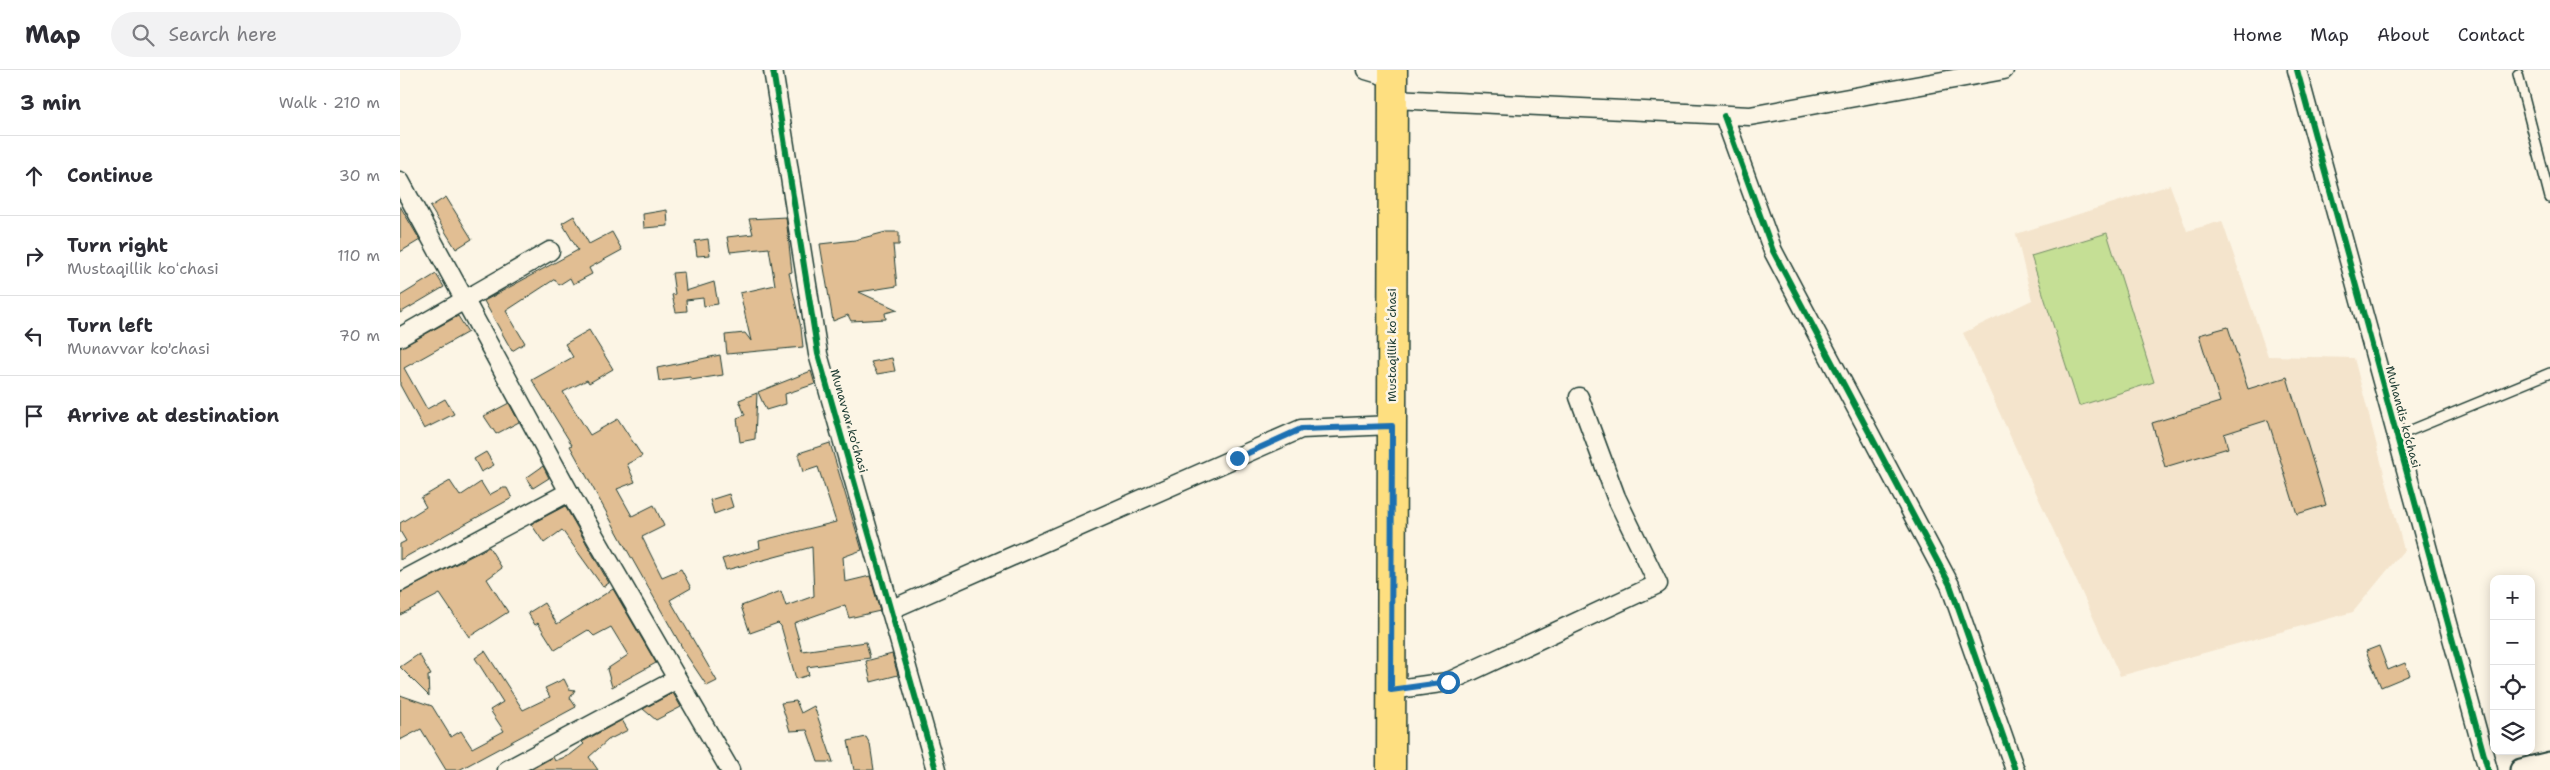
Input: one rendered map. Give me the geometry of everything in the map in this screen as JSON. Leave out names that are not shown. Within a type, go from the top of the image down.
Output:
[{"type":"main road","name":"Mustaqillik koʻchasi","points":[[1390,770],[1392,82]]},
{"type":"street","name":"Munavvar ko'chasi","points":[[773,70],[818,354],[936,770]]},
{"type":"street","points":[[1366,70],[1392,82],[1724,116],[1750,116],[2004,70]]},
{"type":"street","name":"Muhandis ko‘chasi","points":[[2297,70],[2488,770]]},
{"type":"street","points":[[1724,116],[1773,251],[1950,585],[2015,770]]},
{"type":"street","points":[[400,181],[569,492],[730,770]]},
{"type":"street","points":[[400,337],[550,251]]},
{"type":"street","points":[[1391,690],[1448,682],[1658,584],[1616,497],[1579,397]]},
{"type":"street","points":[[890,610],[1301,429],[1392,426]]},
{"type":"street","points":[[400,582],[569,492]]},
{"type":"street","points":[[507,770],[677,679]]},
{"type":"street","points":[[2521,770],[2550,764]]},
{"type":"lane","points":[[2518,74],[2550,198]]},
{"type":"lane","points":[[2397,436],[2550,373]]},
{"type":"shaded area","points":[[2170,185],[2187,231],[2222,221],[2268,356],[2354,358],[2404,550],[2353,612],[2120,676],[1963,333],[2032,300],[2016,234]]},
{"type":"green space","points":[[2107,233],[2154,382],[2079,406],[2031,256]]},
{"type":"building","points":[[446,197],[472,239],[456,249],[430,207]]},
{"type":"building","points":[[400,206],[420,240],[400,252]]},
{"type":"building","points":[[667,210],[668,226],[644,228],[643,214]]},
{"type":"building","points":[[574,216],[589,244],[612,232],[622,250],[589,268],[592,274],[573,284],[570,278],[559,285],[555,279],[506,311],[525,343],[512,351],[484,301],[578,250],[562,223]]},
{"type":"building","points":[[786,217],[792,272],[789,273],[801,328],[803,347],[727,354],[725,335],[745,333],[751,341],[740,293],[775,285],[769,248],[730,252],[727,237],[753,234],[749,219]]},
{"type":"building","points":[[886,232],[899,232],[899,245],[893,245],[897,286],[859,292],[898,310],[885,313],[886,319],[851,321],[848,315],[833,321],[820,244],[855,240]]},
{"type":"building","points":[[708,239],[710,255],[697,256],[695,241]]},
{"type":"building","points":[[684,272],[686,291],[714,282],[718,304],[704,306],[703,298],[686,300],[687,311],[676,312],[672,295],[675,294],[672,273]]},
{"type":"building","points":[[436,274],[444,287],[400,313],[400,296]]},
{"type":"building","points":[[458,316],[468,332],[404,368],[427,409],[445,399],[454,414],[424,429],[400,385],[400,348]]},
{"type":"building","points":[[2228,327],[2248,389],[2287,377],[2326,505],[2297,514],[2268,420],[2224,434],[2228,448],[2165,467],[2152,423],[2220,402],[2199,335]]},
{"type":"building","points":[[589,330],[613,369],[589,383],[587,380],[563,392],[590,435],[618,419],[642,456],[627,464],[635,482],[617,489],[632,516],[654,505],[664,526],[642,537],[662,577],[681,569],[691,588],[670,600],[717,681],[707,686],[687,656],[570,446],[572,445],[532,380],[573,357],[565,344]]},
{"type":"building","points":[[720,355],[723,375],[691,380],[690,377],[659,381],[657,368]]},
{"type":"building","points":[[892,358],[895,371],[877,374],[871,362]]},
{"type":"building","points":[[811,371],[815,384],[785,394],[786,404],[766,410],[758,392]]},
{"type":"building","points":[[757,393],[755,439],[740,442],[737,418],[745,415],[739,400]]},
{"type":"building","points":[[509,403],[519,422],[496,434],[484,416]]},
{"type":"building","points":[[830,443],[862,550],[843,557],[845,582],[870,576],[880,611],[849,618],[845,605],[794,623],[802,651],[866,642],[870,658],[807,667],[809,675],[796,679],[781,626],[778,623],[750,633],[741,606],[781,591],[786,606],[814,596],[812,547],[726,570],[722,559],[760,548],[759,541],[836,522],[818,467],[803,472],[799,458],[799,453]]},
{"type":"building","points":[[486,452],[494,465],[481,472],[474,459]]},
{"type":"building","points":[[543,466],[549,478],[533,488],[526,478]]},
{"type":"building","points":[[450,481],[460,496],[481,482],[489,495],[502,488],[507,488],[512,498],[400,560],[400,544],[406,541],[400,531],[400,523],[426,507],[421,498]]},
{"type":"building","points":[[729,494],[733,507],[714,514],[710,500]]},
{"type":"building","points":[[565,506],[609,583],[603,587],[562,530],[544,543],[531,524]]},
{"type":"building","points":[[489,547],[502,568],[487,579],[508,612],[469,637],[440,594],[400,615],[400,593]]},
{"type":"building","points":[[613,589],[656,663],[612,687],[607,669],[628,655],[611,627],[594,636],[588,630],[555,650],[538,623],[535,625],[528,613],[544,603],[557,624]]},
{"type":"building","points":[[2379,646],[2388,670],[2405,663],[2410,675],[2381,687],[2366,651]]},
{"type":"building","points":[[485,651],[523,710],[550,697],[545,688],[564,679],[569,689],[575,690],[570,698],[576,707],[459,770],[446,770],[421,729],[400,740],[400,695],[432,706],[451,737],[461,731],[472,748],[504,731],[490,710],[503,702],[475,658]]},
{"type":"building","points":[[419,654],[431,675],[428,676],[429,696],[400,667]]},
{"type":"building","points":[[892,654],[898,675],[871,682],[866,661]]},
{"type":"building","points":[[673,693],[681,707],[656,720],[643,709]]},
{"type":"building","points":[[796,701],[801,713],[814,706],[833,762],[818,762],[807,730],[790,731],[781,703]]},
{"type":"building","points":[[622,720],[628,730],[608,740],[589,757],[598,770],[530,770],[553,757],[555,761],[570,755],[584,744],[582,742]]},
{"type":"building","points":[[866,737],[870,744],[874,770],[854,770],[848,741]]},
{"type":"cycle path","points":[[773,70],[818,354],[936,770]]},
{"type":"cycle path","points":[[2297,70],[2488,770]]},
{"type":"cycle path","points":[[1724,116],[1773,251],[1950,585],[2015,770]]},
{"type":"route","points":[[1237,458],[1301,429],[1392,426],[1391,690],[1448,682]]}]
